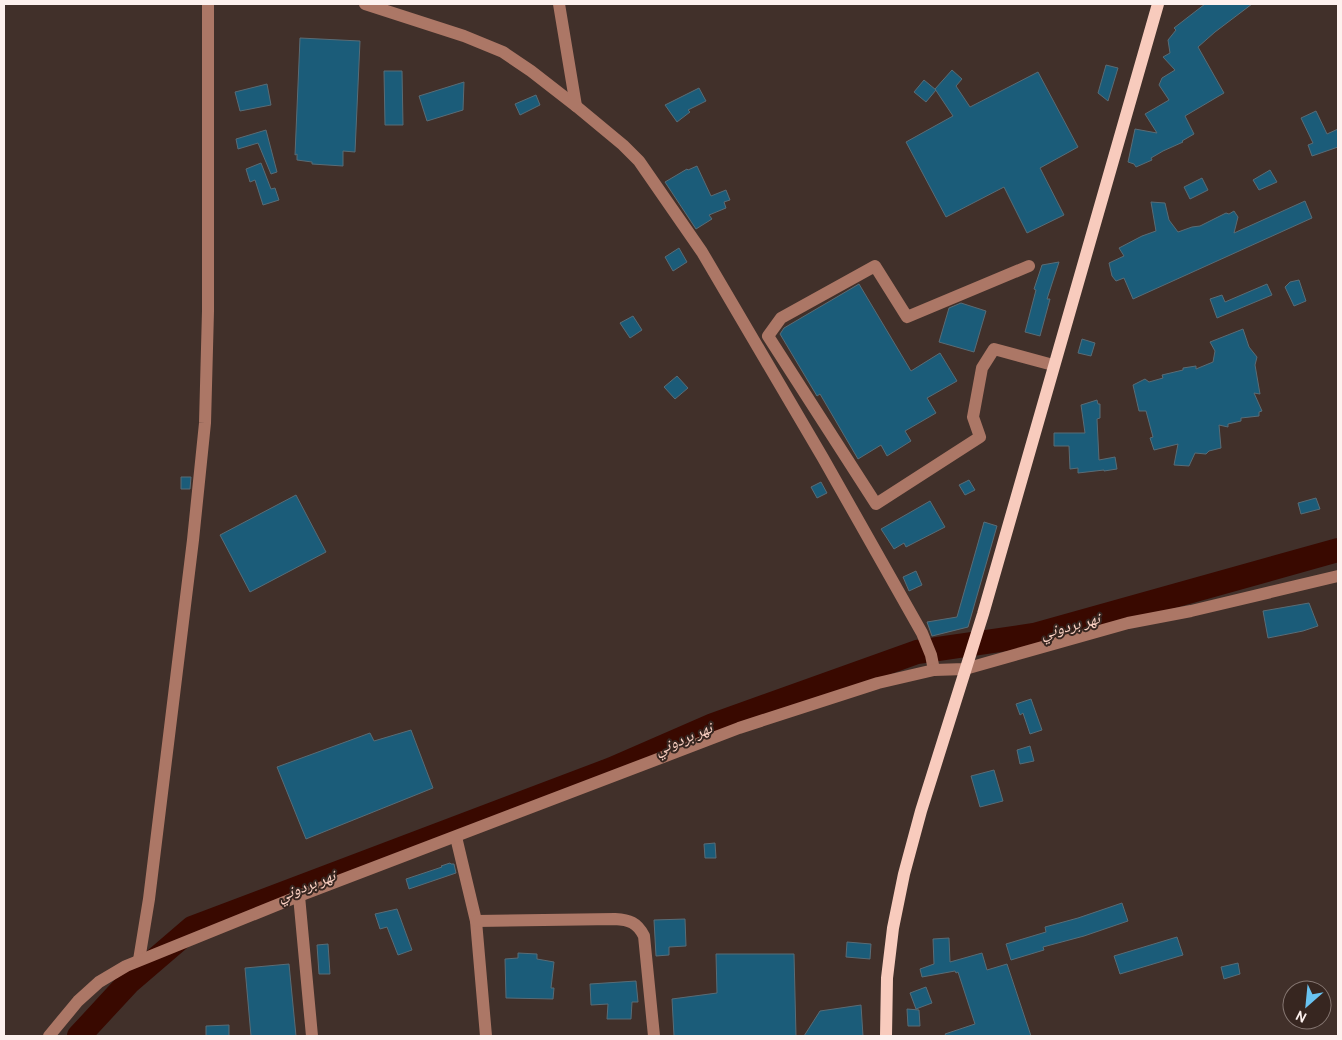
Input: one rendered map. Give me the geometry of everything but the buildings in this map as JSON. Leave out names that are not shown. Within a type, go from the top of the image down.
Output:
[{"type":"main road","points":[[886,1036],[887,978],[892,928],[904,874],[921,811],[983,614],[1158,4]]},
{"type":"street","points":[[139,960],[149,899],[194,540],[204,423],[208,311],[208,4]]},
{"type":"street","points":[[365,4],[464,36],[502,52],[531,71],[576,106],[624,145],[639,161],[702,252],[823,458],[922,633],[931,655],[934,670]]},
{"type":"street","points":[[559,4],[576,106]]},
{"type":"street","points":[[1030,266],[907,317],[875,266],[781,318],[768,336],[876,504],[980,437],[973,417],[982,368],[994,349],[1054,365]]},
{"type":"street","points":[[50,1036],[78,1001],[99,982],[139,960],[298,896],[739,728],[878,683],[934,670],[965,669],[1128,624],[1338,576]]},
{"type":"street","points":[[456,837],[476,921],[486,1036]]},
{"type":"street","points":[[298,896],[312,1036]]},
{"type":"street","points":[[476,921],[614,919],[626,920],[636,924],[644,936],[654,1036]]},
{"type":"waterway","name":"نهر بردوني","points":[[79,1036],[128,983],[192,928],[612,769],[713,725],[917,652],[1034,635],[1338,550]]}]
